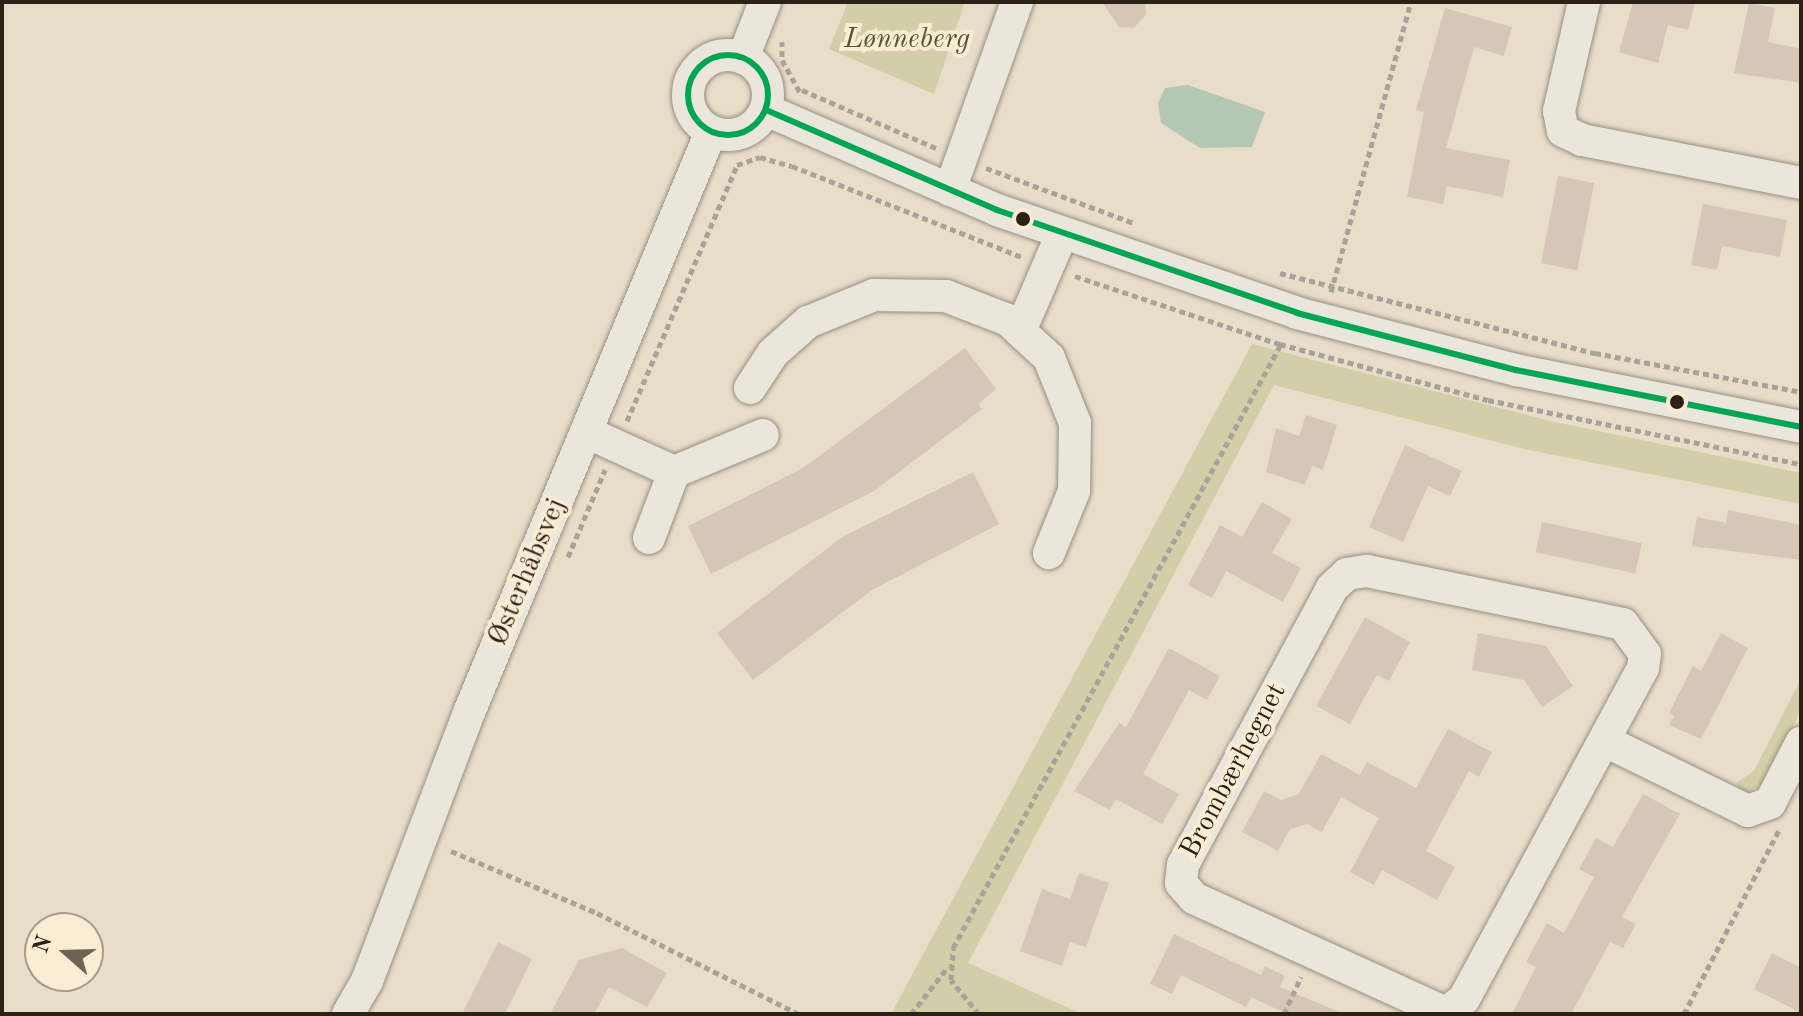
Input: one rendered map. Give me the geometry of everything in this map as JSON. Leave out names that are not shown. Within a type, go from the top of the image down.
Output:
[{"type":"street","points":[[743,58],[765,2]]},
{"type":"street","points":[[950,190],[1017,2]]},
{"type":"street","points":[[1584,2],[1559,111],[1563,131],[1582,140],[1801,183]]},
{"type":"street","points":[[777,115],[737,134],[711,132],[692,113],[689,86],[716,57],[743,58],[767,85],[777,115],[950,190],[1062,234],[1310,317],[1516,370],[1801,427]]},
{"type":"street","name":"Østerhåbsvej","points":[[348,1014],[367,981],[586,432],[711,132]]},
{"type":"street","points":[[1021,329],[1062,234]]},
{"type":"street","points":[[750,388],[773,353],[808,322],[874,295],[946,296],[1021,329],[1055,368],[1075,423],[1074,491],[1049,553]]},
{"type":"street","points":[[586,432],[674,472]]},
{"type":"street","points":[[649,538],[674,472],[763,435]]},
{"type":"street","name":"Brombærhegnet","points":[[1367,571],[1627,626],[1645,662],[1605,741],[1457,1008],[1435,1013],[1311,955],[1194,898],[1180,874],[1332,588],[1347,574],[1367,571]]},
{"type":"street","points":[[1605,741],[1748,811],[1770,803],[1798,754]]},
{"type":"path","points":[[911,1014],[948,967],[1310,317],[1332,289],[1411,2]]},
{"type":"path","points":[[782,31],[782,60],[802,90],[961,159],[1151,230]]},
{"type":"path","points":[[771,160],[777,115],[802,90]]},
{"type":"path","points":[[561,574],[737,165]]},
{"type":"path","points":[[1265,269],[1332,289],[1595,353],[1801,392]]},
{"type":"path","points":[[1684,1014],[1786,817]]},
{"type":"path","points":[[445,866],[456,836]]},
{"type":"path","points":[[451,851],[597,913],[799,1014]]},
{"type":"path","points":[[1284,1014],[1311,955]]},
{"type":"path","points":[[948,967],[957,993],[979,1014]]},
{"type":"green space","name":"Lønneberg","points":[[848,2],[965,2],[934,94],[829,49]]},
{"type":"green space","points":[[1252,344],[1550,421],[1801,473],[1801,504],[1529,450],[1274,385],[968,963],[1082,1014],[891,1014]]},
{"type":"green space","points":[[1801,679],[1801,710],[1765,783],[1742,795],[1736,783],[1754,771]]},
{"type":"shaded area","points":[[1188,85],[1265,112],[1252,147],[1200,148],[1161,123],[1158,103],[1165,88]]},
{"type":"building","points":[[1102,2],[1145,2],[1146,14],[1134,28],[1119,27]]},
{"type":"building","points":[[1633,2],[1695,2],[1688,30],[1668,25],[1658,63],[1619,52]]},
{"type":"building","points":[[1749,3],[1775,8],[1768,42],[1801,49],[1801,83],[1734,73]]},
{"type":"building","points":[[1445,8],[1512,27],[1504,56],[1474,47],[1446,148],[1510,160],[1503,197],[1447,186],[1443,204],[1407,197],[1424,112],[1416,110]]},
{"type":"building","points":[[1558,176],[1594,183],[1577,270],[1541,263]]},
{"type":"building","points":[[1703,204],[1787,220],[1780,257],[1722,246],[1717,270],[1691,265]]},
{"type":"building","points":[[965,348],[996,389],[978,404],[982,409],[874,491],[711,574],[688,526],[803,468]]},
{"type":"building","points":[[1306,415],[1337,425],[1323,470],[1312,466],[1305,485],[1266,472],[1276,428],[1299,436]]},
{"type":"building","points":[[1405,445],[1462,471],[1450,496],[1428,486],[1403,542],[1369,527]]},
{"type":"building","points":[[973,472],[999,524],[872,590],[753,680],[717,633],[842,537]]},
{"type":"building","points":[[1262,502],[1292,519],[1272,553],[1301,568],[1283,602],[1226,571],[1212,598],[1188,585],[1220,525],[1242,537]]},
{"type":"building","points":[[1728,510],[1801,525],[1801,560],[1692,546],[1697,517],[1726,523]]},
{"type":"building","points":[[1542,522],[1642,543],[1635,574],[1536,552]]},
{"type":"building","points":[[1365,617],[1410,642],[1389,681],[1377,675],[1350,724],[1316,706]]},
{"type":"building","points":[[1478,633],[1546,646],[1573,686],[1542,707],[1524,680],[1472,670]]},
{"type":"building","points":[[1721,633],[1748,648],[1701,739],[1669,725],[1674,716],[1669,713],[1693,666],[1701,671]]},
{"type":"building","points":[[1169,648],[1220,676],[1207,700],[1189,690],[1143,774],[1179,794],[1162,824],[1116,799],[1110,810],[1074,791],[1119,723],[1126,727]]},
{"type":"building","points":[[1448,729],[1492,752],[1479,777],[1469,771],[1426,851],[1455,867],[1437,900],[1382,870],[1374,885],[1350,872],[1379,818],[1341,797],[1322,832],[1307,824],[1290,829],[1278,851],[1242,832],[1264,791],[1281,800],[1299,794],[1321,754],[1360,775],[1367,762],[1416,788]]},
{"type":"building","points":[[1643,794],[1680,814],[1622,917],[1636,924],[1623,948],[1610,942],[1571,1014],[1512,1014],[1536,967],[1526,962],[1547,923],[1564,933],[1594,877],[1579,869],[1596,838],[1613,847]]},
{"type":"building","points":[[1079,873],[1109,883],[1086,947],[1070,942],[1062,966],[1020,951],[1042,889],[1070,899]]},
{"type":"building","points":[[1174,934],[1261,975],[1265,966],[1285,976],[1280,987],[1344,1014],[1287,1014],[1251,997],[1246,1007],[1181,975],[1172,994],[1150,984]]},
{"type":"building","points":[[498,942],[532,959],[505,1014],[462,1014]]},
{"type":"building","points":[[622,948],[667,973],[647,1007],[609,987],[594,1014],[550,1014],[579,960]]},
{"type":"building","points":[[1772,953],[1801,968],[1801,1013],[1754,989]]},
{"type":"transit line","points":[[728,55],[743,58],[756,67],[765,80],[768,95],[765,110],[756,123],[743,132],[728,135],[713,132],[700,123],[691,110],[688,95],[691,80],[700,67],[713,58],[728,55]]},
{"type":"transit line","points":[[766,110],[997,210],[1297,313],[1516,370],[1801,427]]}]
